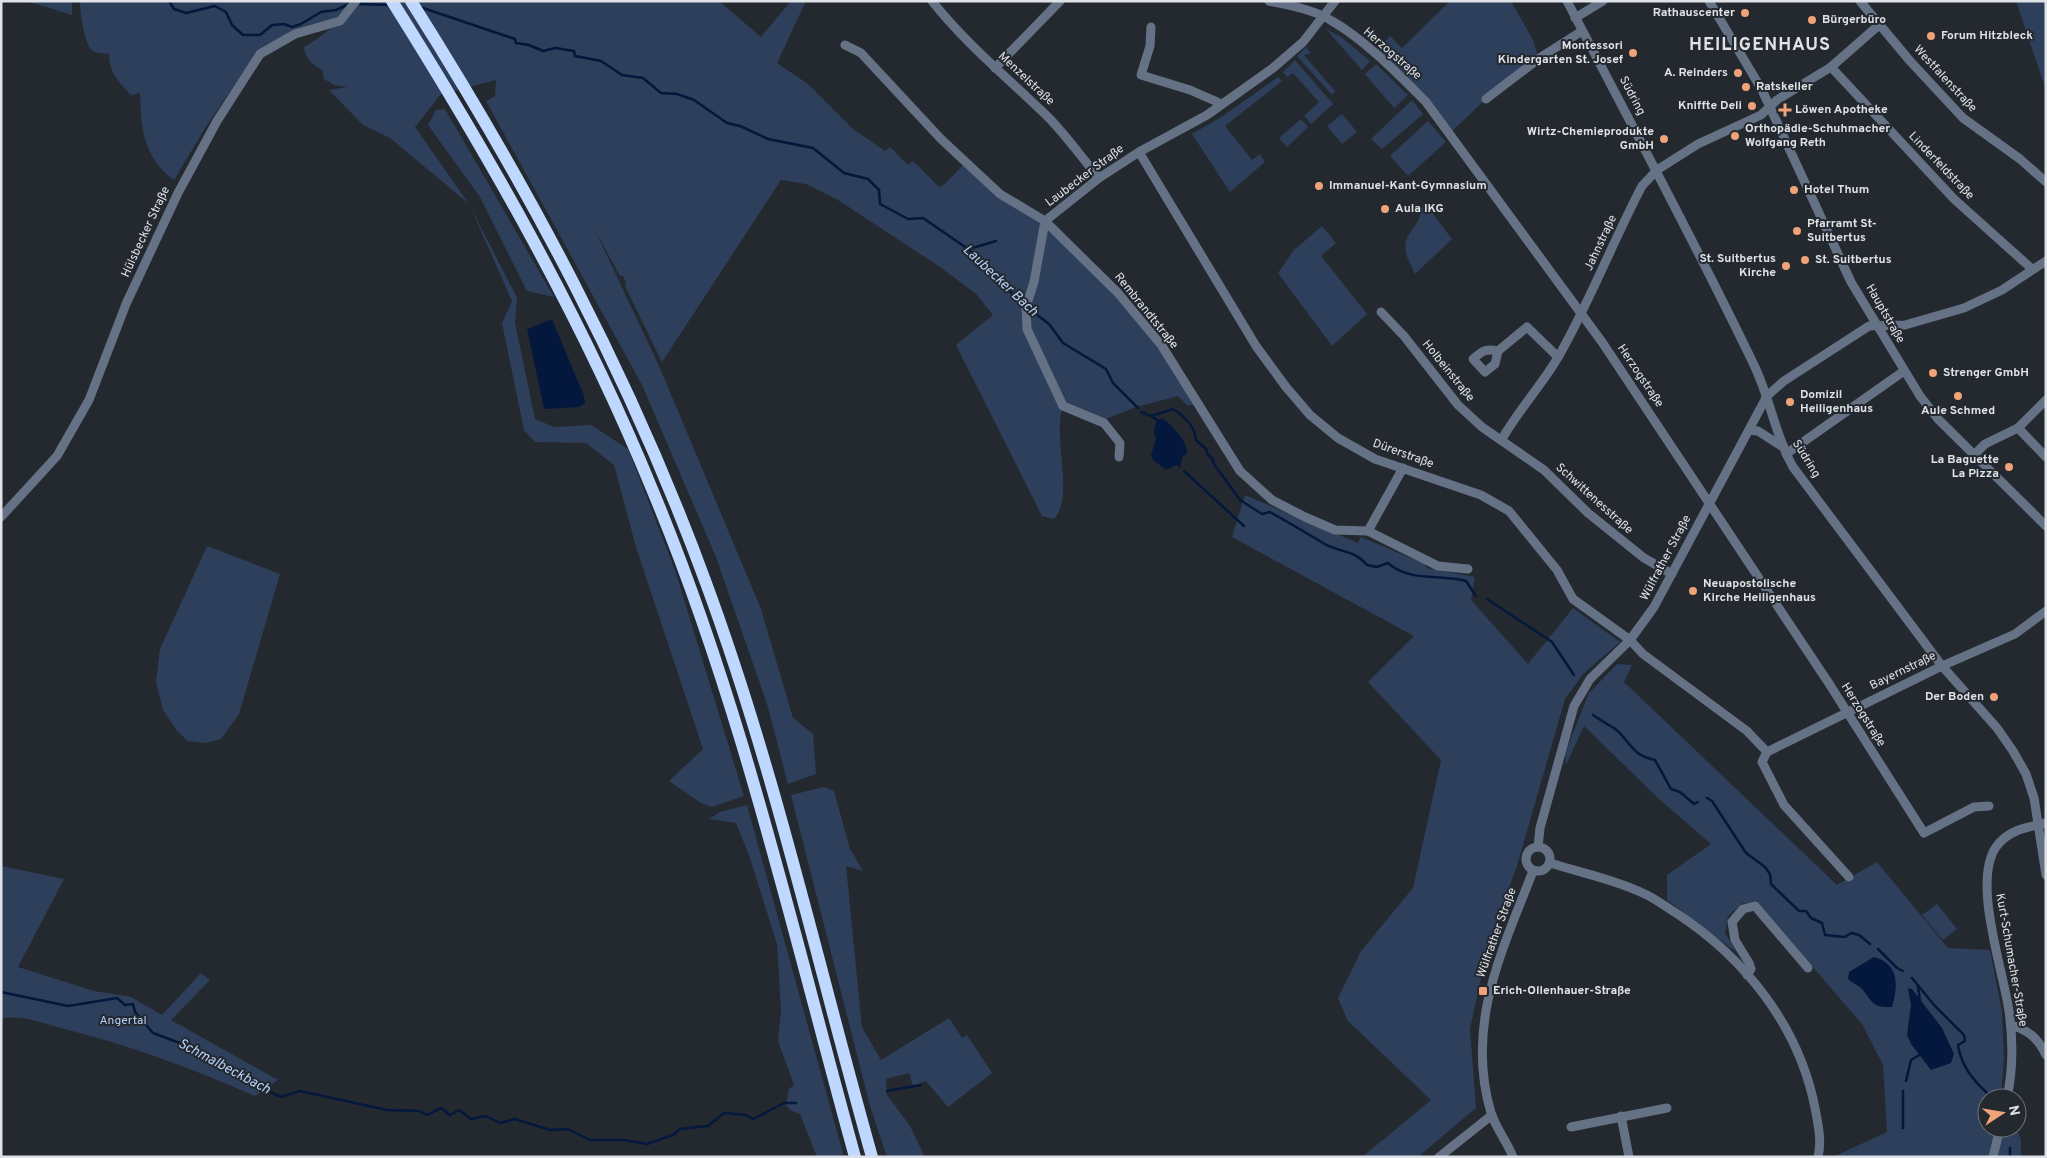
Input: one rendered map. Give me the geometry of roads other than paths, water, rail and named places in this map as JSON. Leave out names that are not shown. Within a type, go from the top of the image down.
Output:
[{"type":"highway","points":[[392,1],[456,102],[524,222],[611,392],[653,490],[688,580],[732,710],[778,863],[855,1157]]},
{"type":"highway","points":[[411,1],[469,94],[538,214],[590,314],[624,385],[706,583],[768,779],[872,1157]]},
{"type":"street","name":"Hülsbecker Straße","points":[[1,517],[57,456],[89,400],[126,304],[178,194],[217,121],[260,54],[295,34],[340,20],[356,1]]},
{"type":"street","name":"Menzelstraße","points":[[932,1],[995,68],[1048,118],[1099,178]]},
{"type":"street","points":[[995,68],[1060,1]]},
{"type":"street","name":"Herzogstraße","points":[[1269,1],[1304,8],[1340,26],[1374,53],[1426,102],[1581,314],[1709,504],[1924,834],[1974,807],[1989,806]]},
{"type":"street","name":"Laubecker Straße","points":[[1120,457],[1120,443],[1104,423],[1063,406],[1027,329],[1026,307],[1034,282],[1045,221],[1099,178],[1139,152],[1208,115],[1292,52],[1314,30],[1335,1]]},
{"type":"street","name":"Südring","points":[[1566,1],[1657,170],[1755,366],[1767,396],[1784,450],[1793,467],[1942,666],[1997,728],[2013,751],[2029,782],[2042,824],[2046,876]]},
{"type":"street","points":[[1575,18],[1604,1]]},
{"type":"street","name":"Hauptstraße","points":[[1708,1],[1736,44],[1770,107],[1836,252],[1904,371],[1938,419],[2046,526]]},
{"type":"street","name":"Westfalenstraße","points":[[1860,1],[1964,118],[2020,159],[2046,182]]},
{"type":"street","name":"Jahnstraße","points":[[1502,440],[1513,419],[1558,357],[1581,314],[1642,186],[1657,170],[1698,144],[1761,115],[1777,100],[1831,67],[1879,24]]},
{"type":"street","points":[[1151,27],[1150,46],[1141,75],[1190,90],[1222,104]]},
{"type":"street","points":[[1486,99],[1541,56],[1582,31]]},
{"type":"street","name":"Rembrandtstraße","points":[[845,45],[860,53],[941,139],[1000,194],[1045,221],[1118,293],[1162,346],[1240,471],[1272,500],[1305,517],[1335,530],[1368,531]]},
{"type":"street","name":"Linderfeldstraße","points":[[1831,67],[1954,199],[2032,269]]},
{"type":"street","name":"Dürerstraße","points":[[1139,152],[1256,346],[1286,387],[1310,415],[1338,438],[1374,459],[1481,496],[1509,511],[1557,570],[1573,598],[1630,640]]},
{"type":"street","points":[[1876,324],[1905,325],[1964,308],[2002,290],[2046,261]]},
{"type":"street","points":[[2032,269],[2046,270]]},
{"type":"street","name":"Holbeinstraße","points":[[1381,312],[1404,336],[1458,405],[1482,427],[1502,440]]},
{"type":"street","name":"Wülfrather Straße","points":[[1538,847],[1540,828],[1574,706],[1600,667],[1630,640],[1654,607],[1767,396],[1800,370],[1863,329],[1876,324]]},
{"type":"street","points":[[1498,351],[1527,327],[1558,357]]},
{"type":"street","points":[[1749,430],[1758,431],[1784,450],[1904,371]]},
{"type":"street","points":[[1974,455],[1985,444],[2018,428],[2046,400]]},
{"type":"street","points":[[2018,428],[2046,457]]},
{"type":"street","name":"Schwittenesstraße","points":[[1502,440],[1544,470],[1588,512],[1637,553],[1672,574]]},
{"type":"street","points":[[1403,468],[1368,531],[1438,566],[1468,569]]},
{"type":"street","name":"Bayernstraße","points":[[1766,752],[1942,666],[2015,634],[2046,610]]},
{"type":"street","points":[[1630,640],[1643,654],[1747,731],[1766,752],[1762,762],[1784,805],[1849,877]]},
{"type":"street","name":"Kurt-Schumacher-Straße","points":[[2008,1088],[2011,1024],[2003,972],[1990,911],[1987,891],[1987,870],[1995,848],[2007,835],[2042,824]]},
{"type":"street","points":[[1538,847],[1548,852],[1550,863],[1543,871],[1533,871],[1528,868],[1525,857],[1532,848],[1538,847]]},
{"type":"street","points":[[1550,863],[1613,881],[1648,896],[1707,934],[1747,975],[1790,1036],[1808,1077],[1818,1130],[1820,1147],[1818,1157]]},
{"type":"street","name":"Wülfrather Straße","points":[[1513,1157],[1492,1115],[1483,1070],[1482,1029],[1493,976],[1533,871]]},
{"type":"street","points":[[1747,975],[1751,969],[1735,940],[1732,922],[1743,910],[1755,906],[1808,968]]},
{"type":"street","points":[[2011,1024],[2029,1032],[2036,1038],[2046,1055]]},
{"type":"street","points":[[1571,1127],[1667,1108]]},
{"type":"street","points":[[1439,1157],[1492,1115]]},
{"type":"street","points":[[1621,1116],[1629,1157]]},
{"type":"street","points":[[1993,1157],[1998,1138]]},
{"type":"waterway","name":"Laubecker Bach","points":[[169,1],[174,9],[186,13],[215,6],[226,12],[232,25],[243,35],[260,35],[272,25],[284,24],[292,27],[321,12],[336,10],[349,4]]},
{"type":"waterway","name":"Laubecker Bach","points":[[359,4],[390,5]]},
{"type":"waterway","name":"Laubecker Bach","points":[[420,7],[515,39],[516,43],[529,45],[543,51],[555,48],[574,51],[575,56],[601,61],[622,75],[643,78],[661,93],[677,94],[694,100],[727,123],[740,126],[768,139],[813,148],[844,173],[868,179],[879,190],[880,204],[908,219],[923,218],[968,249],[1023,305]]},
{"type":"waterway","points":[[969,249],[996,241]]},
{"type":"waterway","name":"Laubecker Bach","points":[[1028,308],[1049,324],[1063,343],[1106,369],[1113,383],[1138,408]]},
{"type":"waterway","name":"Laubecker Bach","points":[[1141,412],[1151,416],[1173,409],[1181,415],[1194,430],[1196,440],[1206,449],[1208,455],[1212,458],[1214,464],[1240,500],[1262,514],[1270,512],[1329,546],[1357,556],[1367,565],[1377,567],[1388,563],[1405,573],[1466,581],[1476,596]]},
{"type":"waterway","name":"Laubecker Bach","points":[[1151,416],[1157,420]]},
{"type":"waterway","points":[[1184,471],[1244,526]]},
{"type":"waterway","name":"Laubecker Bach","points":[[1487,599],[1552,642],[1574,675]]},
{"type":"waterway","name":"Laubecker Bach","points":[[1593,715],[1620,733],[1640,755],[1655,760],[1671,789],[1680,792],[1694,804],[1698,802]]},
{"type":"waterway","name":"Laubecker Bach","points":[[1707,798],[1712,801],[1746,853],[1765,867],[1770,874],[1771,884],[1799,911],[1806,911],[1811,918],[1822,923],[1825,935],[1845,937],[1851,933],[1859,935],[1870,944]]},
{"type":"waterway","name":"Laubecker Bach","points":[[1878,949],[1897,968],[1903,971]]},
{"type":"waterway","name":"Laubecker Bach","points":[[1912,978],[1934,1005],[1964,1035],[1965,1041],[1958,1045],[1959,1052],[1972,1077],[1982,1088]]},
{"type":"waterway","points":[[1918,986],[1920,1001]]},
{"type":"waterway","name":"Schmalbeckbach","points":[[1,992],[68,1006],[117,998],[125,1005],[133,1004],[135,1012],[153,1033],[188,1046],[252,1084],[281,1097],[300,1091],[387,1110],[419,1111],[427,1115],[441,1108],[450,1115],[459,1110],[471,1119],[486,1116],[500,1123],[515,1119],[550,1130],[568,1129],[590,1140],[624,1140],[647,1144],[673,1135],[680,1129],[708,1126],[724,1113],[746,1115],[753,1119],[784,1103],[796,1103]]},
{"type":"waterway","points":[[1906,1081],[1911,1060],[1921,1054]]},
{"type":"waterway","name":"Schmalbeckbach","points":[[887,1091],[921,1085]]},
{"type":"waterway","points":[[1903,1091],[1903,1128]]},
{"type":"waterway","name":"Laubecker Bach","points":[[2010,1148],[2010,1157]]},
{"type":"place","name":"Rathauscenter","points":[[1745,13]]},
{"type":"place","name":"Bürgerbüro","points":[[1812,20]]},
{"type":"place","name":"Forum Hitzbleck","points":[[1931,36]]},
{"type":"place","name":"Montessori Kindergarten St. Josef","points":[[1633,53]]},
{"type":"place","name":"A. Reinders","points":[[1738,73]]},
{"type":"place","name":"Ratskeller","points":[[1746,87]]},
{"type":"place","name":"Kniffte Deli","points":[[1752,106]]},
{"type":"place","name":"Löwen Apotheke","points":[[1785,110]]},
{"type":"place","name":"Orthopädie-Schuhmacher Wolfgang Reth","points":[[1735,136]]},
{"type":"place","name":"Wirtz-Chemieprodukte GmbH","points":[[1664,139]]},
{"type":"place","name":"Immanuel-Kant-Gymnasium","points":[[1319,186]]},
{"type":"place","name":"Hotel Thum","points":[[1794,190]]},
{"type":"place","name":"Aula IKG","points":[[1385,209]]},
{"type":"place","name":"Pfarramt St- Suitbertus","points":[[1797,231]]},
{"type":"place","name":"St. Suitbertus","points":[[1805,260]]},
{"type":"place","name":"St. Suitbertus Kirche","points":[[1786,266]]},
{"type":"place","name":"Strenger GmbH","points":[[1933,373]]},
{"type":"place","name":"Aule Schmed","points":[[1958,396]]},
{"type":"place","name":"Domizil Heiligenhaus","points":[[1790,402]]},
{"type":"place","name":"La Baguette La Pizza","points":[[2009,467]]},
{"type":"place","name":"Neuapostolische Kirche Heiligenhaus","points":[[1693,591]]},
{"type":"place","name":"Der Boden","points":[[1994,697]]},
{"type":"place","name":"Erich-Ollenhauer-Straße","points":[[1483,991]]},
{"type":"district","name":"HEILIGENHAUS","points":[[1760,45]]},
{"type":"park label","name":"Angertal","points":[[123,1021]]}]
